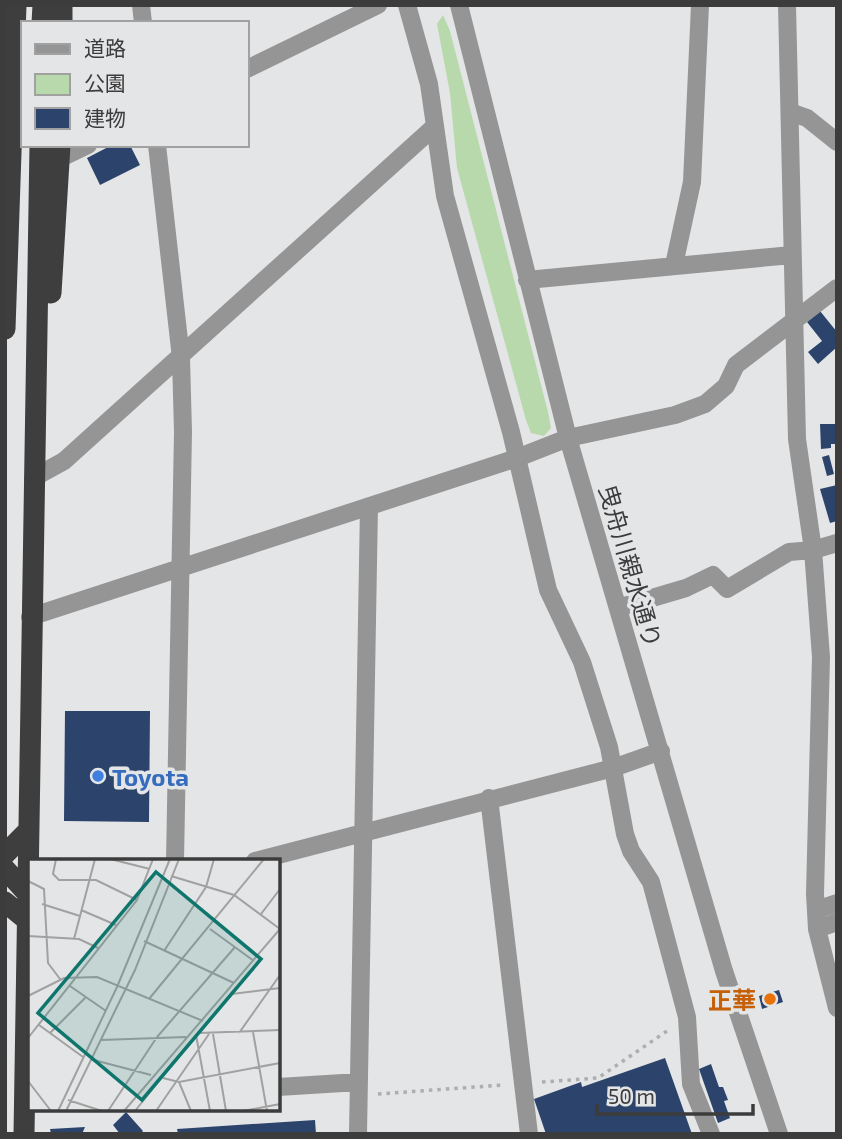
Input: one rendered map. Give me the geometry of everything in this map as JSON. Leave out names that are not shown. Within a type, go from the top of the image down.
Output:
[{"type":"highway","points":[[5,329],[16,5]]},
{"type":"highway","points":[[28,907],[26,833],[40,147]]},
{"type":"highway","points":[[36,385],[51,293],[59,152]]},
{"type":"highway","points":[[5,855],[26,833]]},
{"type":"highway","points":[[5,869],[27,893]]},
{"type":"highway","points":[[5,902],[28,920]]},
{"type":"highway","points":[[24,1134],[28,1013]]},
{"type":"street","points":[[248,69],[378,5]]},
{"type":"street","points":[[407,5],[429,84],[445,196],[517,458],[548,590],[582,662],[613,768],[625,834],[654,894],[687,1017],[691,1084],[711,1134]]},
{"type":"street","name":"曳舟川親水通り","points":[[459,5],[568,438],[724,971],[779,1134]]},
{"type":"street","points":[[674,265],[692,182],[700,5]]},
{"type":"street","points":[[787,5],[797,439],[813,550],[821,657],[816,910],[817,929],[837,1008]]},
{"type":"street","points":[[790,112],[807,118],[837,142]]},
{"type":"street","points":[[33,478],[55,468],[181,358],[434,127]]},
{"type":"street","points":[[59,152],[80,147]]},
{"type":"street","points":[[157,147],[181,358],[181,566],[175,859]]},
{"type":"street","points":[[527,280],[792,255]]},
{"type":"street","points":[[30,617],[517,458],[568,438],[676,415],[705,404],[726,386],[736,365],[795,317],[837,288]]},
{"type":"street","points":[[358,1134],[369,506]]},
{"type":"street","points":[[618,608],[687,588],[713,575],[727,589],[789,552],[813,550],[837,543]]},
{"type":"street","points":[[818,727],[837,721]]},
{"type":"street","points":[[263,859],[489,798],[613,768],[661,751]]},
{"type":"street","points":[[489,798],[529,1134]]},
{"type":"street","points":[[816,910],[837,903]]},
{"type":"street","points":[[817,929],[837,922]]},
{"type":"street","points":[[280,1087],[359,1082]]},
{"type":"green space","points":[[443,15],[450,31],[548,412],[551,428],[544,436],[531,433],[526,420],[457,168],[450,93],[437,24]]},
{"type":"building","points":[[108,147],[131,147],[140,165],[100,185],[87,158]]},
{"type":"building","points":[[820,311],[837,332],[837,347],[818,364],[808,352],[822,341],[807,322]]},
{"type":"building","points":[[820,424],[837,424],[837,444],[831,444],[831,448],[821,449]]},
{"type":"building","points":[[829,455],[834,474],[827,476],[822,457]]},
{"type":"building","points":[[837,485],[837,521],[830,523],[820,489]]},
{"type":"building","points":[[65,711],[150,711],[149,822],[64,821]]},
{"type":"building","points":[[779,990],[783,1002],[762,1009],[759,996]]},
{"type":"building","points":[[665,1058],[692,1134],[546,1134],[534,1099],[581,1082],[582,1087]]},
{"type":"building","points":[[711,1064],[719,1087],[723,1087],[728,1100],[724,1101],[730,1118],[718,1123],[699,1069]]},
{"type":"building","points":[[126,1112],[143,1131],[140,1134],[120,1134],[113,1125]]},
{"type":"building","points":[[315,1120],[316,1134],[178,1134],[177,1129]]},
{"type":"building","points":[[85,1127],[82,1134],[51,1134],[50,1129]]},
{"type":"place","name":"Toyota","points":[[98,776]]},
{"type":"place","name":"正華","points":[[770,999]]}]
